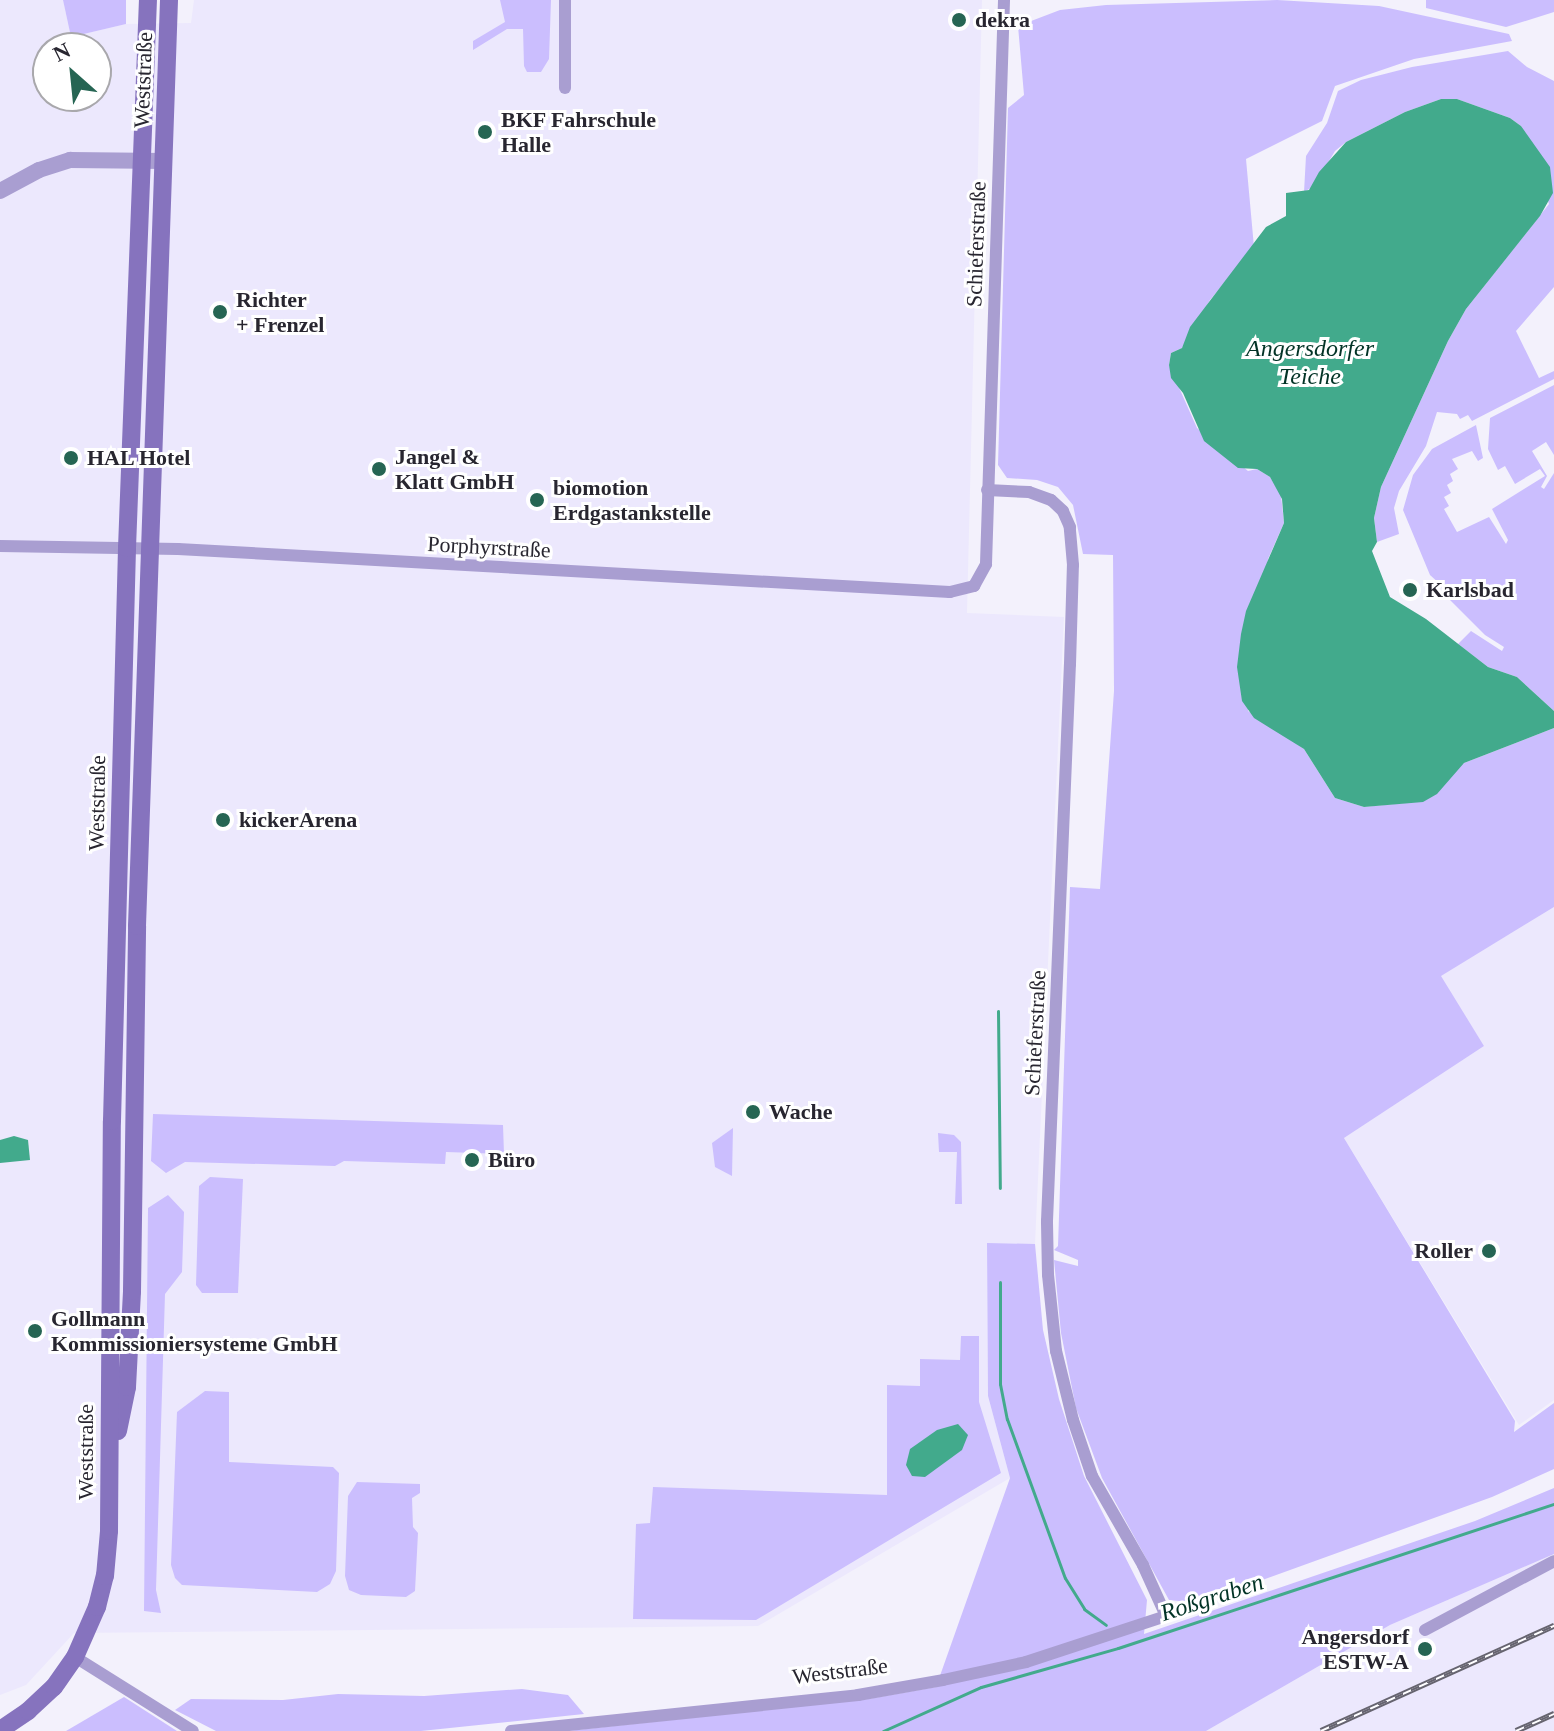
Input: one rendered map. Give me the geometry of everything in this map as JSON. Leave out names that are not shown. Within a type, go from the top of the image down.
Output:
[{"type":"main road","name":"Weststraße","points":[[0,1730],[37,1703],[75,1657],[97,1607],[107,1561],[112,1121],[127,548],[148,0]]},
{"type":"main road","name":"Weststraße","points":[[110,1469],[127,1387],[132,1291],[148,549],[169,0]]},
{"type":"street","points":[[565,0],[565,88]]},
{"type":"street","name":"Schieferstraße","points":[[974,586],[986,564],[1004,0]]},
{"type":"street","points":[[0,191],[39,170],[70,160],[164,161]]},
{"type":"street","name":"Schieferstraße","points":[[987,490],[1029,492],[1051,500],[1063,511],[1070,527],[1073,565],[1048,1275],[1056,1351],[1073,1420],[1092,1476],[1143,1565],[1166,1616]]},
{"type":"street","name":"Porphyrstraße","points":[[0,546],[148,549],[950,592],[974,586]]},
{"type":"street","points":[[1425,1630],[1554,1561]]},
{"type":"street","name":"Weststraße","points":[[511,1731],[858,1695],[1026,1662],[1166,1616]]},
{"type":"street","points":[[75,1657],[193,1731]]},
{"type":"shaded area","points":[[0,0],[63,0],[70,32],[32,32],[32,112],[112,112],[112,32],[92,32],[126,24],[191,23],[194,0],[982,0],[967,613],[1064,617],[1035,1244],[987,1244],[988,1396],[1010,1478],[758,1626],[74,1633],[26,1685],[0,1695]]},
{"type":"shaded area","points":[[63,0],[126,0],[126,24],[92,32],[70,32]]},
{"type":"shaded area","points":[[500,0],[551,0],[549,59],[541,72],[527,72],[524,66],[523,29],[507,29],[473,50],[473,41],[505,22]]},
{"type":"shaded area","points":[[1277,0],[1379,6],[1509,34],[1512,41],[1414,59],[1335,86],[1322,121],[1246,159],[1254,247],[1210,300],[1182,348],[1171,353],[1169,365],[1197,428],[1248,471],[1257,469],[1270,477],[1281,495],[1284,523],[1268,559],[1248,711],[1304,749],[1335,798],[1364,807],[1404,803],[1464,763],[1554,728],[1554,907],[1441,976],[1484,1046],[1344,1138],[1515,1421],[1514,1432],[1554,1403],[1554,1469],[1492,1497],[1199,1603],[1169,1600],[1102,1478],[1076,1408],[1061,1333],[1054,1260],[1078,1266],[1078,1260],[1054,1250],[1058,1246],[1070,887],[1100,889],[1114,691],[1113,555],[1083,554],[1073,505],[1058,487],[1037,480],[1007,478],[998,465],[1008,108],[1024,95],[1018,26],[1060,10],[1106,5]]},
{"type":"shaded area","points":[[1426,0],[1554,0],[1554,12],[1506,27],[1426,8]]},
{"type":"shaded area","points":[[1508,51],[1527,67],[1554,81],[1554,287],[1516,331],[1539,378],[1554,371],[1554,379],[1472,421],[1468,415],[1460,419],[1457,414],[1437,412],[1426,446],[1399,491],[1394,508],[1399,534],[1377,542],[1374,518],[1381,487],[1448,341],[1466,309],[1549,204],[1521,126],[1510,118],[1457,99],[1441,99],[1405,112],[1346,142],[1335,151],[1314,186],[1304,192],[1306,156],[1327,123],[1338,91],[1361,80],[1412,67]]},
{"type":"shaded area","points":[[1554,385],[1554,455],[1546,442],[1532,451],[1547,476],[1541,487],[1544,489],[1554,473],[1554,711],[1517,677],[1488,667],[1458,644],[1471,631],[1502,651],[1504,647],[1485,635],[1444,594],[1441,585],[1430,575],[1403,510],[1413,475],[1432,449],[1476,425],[1483,458],[1478,461],[1472,451],[1452,459],[1458,469],[1450,474],[1453,481],[1447,485],[1451,493],[1444,497],[1449,506],[1444,509],[1457,532],[1489,517],[1506,544],[1508,540],[1492,509],[1545,476],[1540,469],[1515,484],[1505,466],[1498,470],[1488,449],[1490,418]]},
{"type":"shaded area","name":"Roller","points":[[1554,907],[1554,1400],[1519,1425],[1344,1138],[1484,1046],[1440,976]]},
{"type":"shaded area","points":[[153,1114],[503,1125],[504,1154],[446,1152],[445,1164],[344,1161],[335,1166],[185,1162],[166,1173],[151,1161]]},
{"type":"shaded area","points":[[733,1128],[732,1176],[715,1167],[712,1143]]},
{"type":"shaded area","points":[[938,1133],[954,1135],[961,1142],[962,1204],[955,1204],[957,1152],[939,1152]]},
{"type":"shaded area","points":[[210,1177],[243,1179],[238,1293],[202,1293],[196,1285],[199,1186]]},
{"type":"shaded area","points":[[168,1195],[184,1212],[182,1272],[165,1294],[156,1590],[161,1613],[144,1611],[148,1208]]},
{"type":"shaded area","points":[[987,1243],[1035,1244],[1043,1330],[1059,1399],[1084,1476],[1147,1600],[1144,1634],[1475,1521],[1554,1488],[1554,1554],[1390,1625],[1206,1731],[567,1731],[868,1699],[936,1687],[1010,1478],[988,1396]]},
{"type":"shaded area","points":[[961,1336],[979,1336],[979,1402],[1001,1473],[756,1620],[633,1619],[636,1524],[650,1523],[653,1487],[887,1495],[887,1385],[920,1386],[920,1359],[960,1360]]},
{"type":"shaded area","points":[[205,1391],[229,1392],[229,1462],[333,1467],[339,1473],[336,1571],[330,1584],[317,1592],[182,1585],[175,1578],[171,1565],[177,1412]]},
{"type":"shaded area","points":[[357,1482],[420,1484],[420,1493],[412,1498],[413,1527],[418,1533],[415,1591],[406,1597],[361,1595],[349,1590],[345,1576],[348,1496]]},
{"type":"shaded area","points":[[1554,1554],[1554,1731],[1206,1731],[1390,1625]]},
{"type":"shaded area","points":[[522,1689],[568,1695],[584,1714],[421,1731],[216,1731],[175,1710],[191,1699],[283,1700],[338,1694],[424,1696]]},
{"type":"shaded area","points":[[124,1697],[177,1731],[66,1731]]},
{"type":"water","name":"Angersdorfer Teiche","points":[[1441,99],[1457,99],[1510,118],[1521,126],[1550,167],[1553,193],[1540,216],[1466,309],[1448,341],[1381,487],[1374,518],[1377,542],[1372,551],[1390,597],[1426,619],[1488,667],[1517,677],[1554,711],[1554,728],[1464,763],[1437,794],[1423,802],[1364,807],[1335,798],[1304,749],[1254,718],[1242,701],[1237,667],[1241,634],[1246,611],[1284,523],[1282,499],[1270,477],[1257,469],[1238,468],[1204,441],[1183,393],[1171,378],[1169,365],[1171,353],[1182,348],[1190,327],[1266,227],[1286,216],[1286,193],[1309,190],[1319,172],[1346,142],[1405,112]]},
{"type":"water","points":[[14,1136],[28,1140],[30,1160],[0,1163],[0,1140]]},
{"type":"water","points":[[958,1424],[968,1435],[962,1450],[925,1477],[912,1476],[906,1465],[910,1449],[937,1430]]},
{"type":"waterway","points":[[998,1011],[1000,1188]]},
{"type":"waterway","points":[[1000,1282],[1000,1384],[1007,1419],[1065,1578],[1084,1609],[1106,1625]]},
{"type":"waterway","name":"Roßgraben","points":[[883,1731],[981,1687],[1118,1648],[1554,1504]]},
{"type":"railway","points":[[1321,1731],[1554,1626]]},
{"type":"railway","points":[[1516,1731],[1554,1714]]},
{"type":"place","name":"dekra","points":[[959,20]]},
{"type":"place","name":"BKF Fahrschule Halle","points":[[485,132]]},
{"type":"place","name":"Richter + Frenzel","points":[[220,312]]},
{"type":"place","name":"HAL Hotel","points":[[71,458]]},
{"type":"place","name":"Jangel & Klatt GmbH","points":[[379,469]]},
{"type":"place","name":"biomotion Erdgastankstelle","points":[[537,500]]},
{"type":"place","name":"Karlsbad","points":[[1410,590]]},
{"type":"place","name":"kickerArena","points":[[223,820]]},
{"type":"place","name":"Wache","points":[[753,1112]]},
{"type":"place","name":"Büro","points":[[472,1160]]},
{"type":"place","name":"Roller","points":[[1489,1251]]},
{"type":"place","name":"Gollmann Kommissioniersysteme GmbH","points":[[35,1331]]},
{"type":"place","name":"Angersdorf ESTW-A","points":[[1425,1649]]}]
